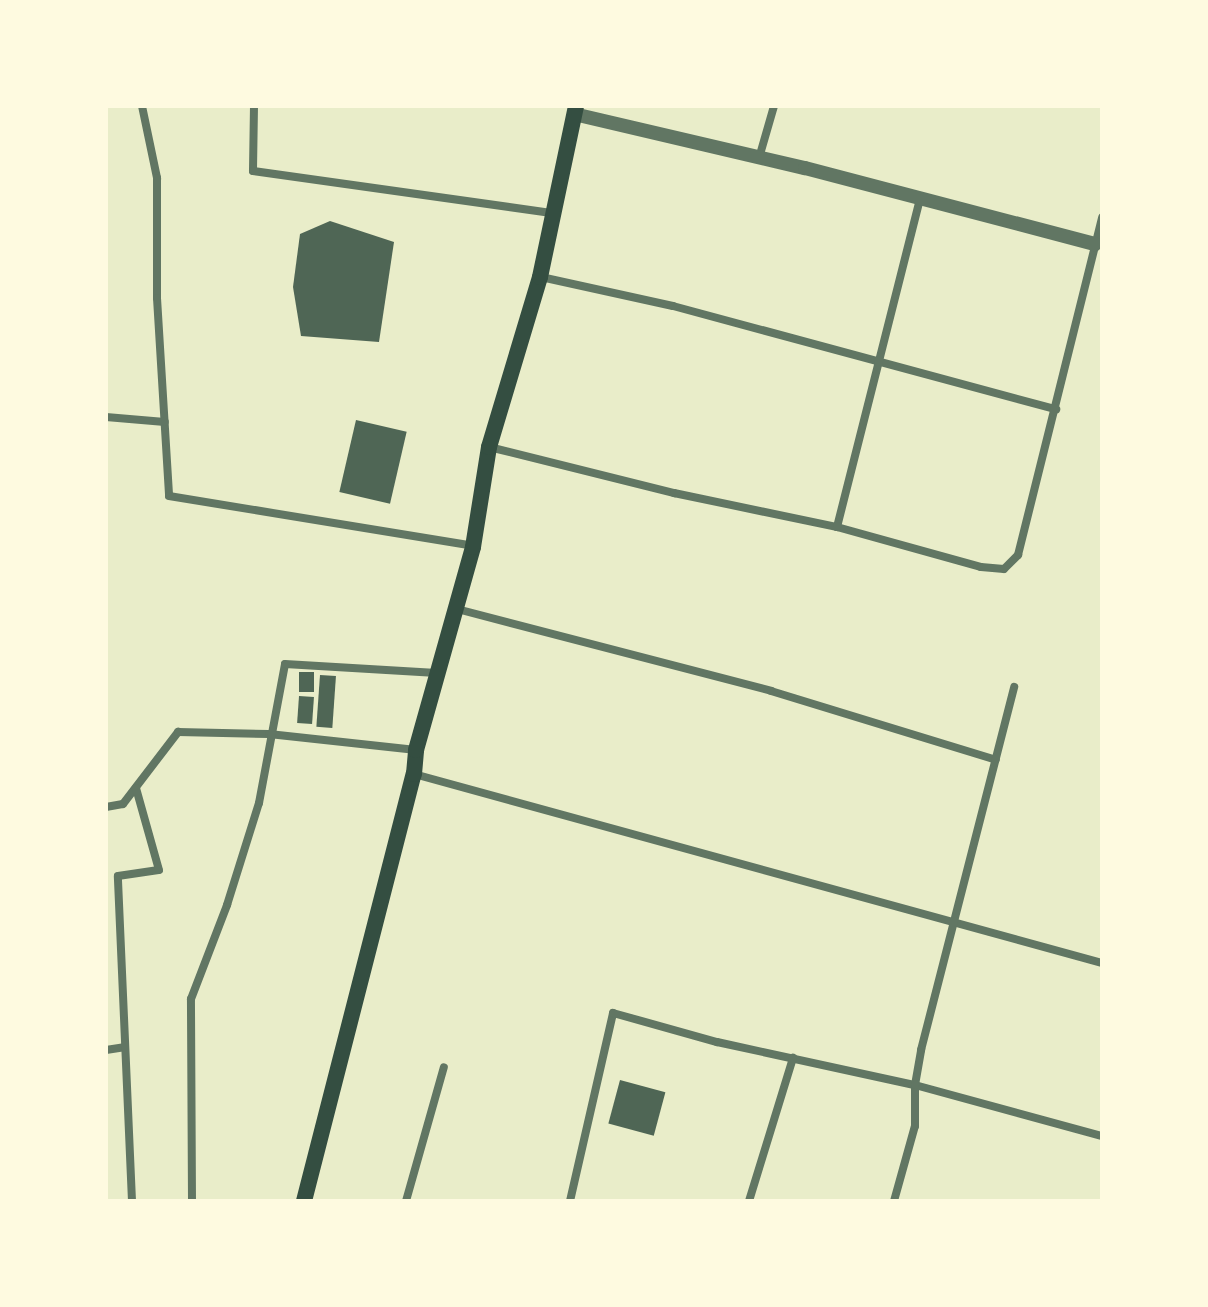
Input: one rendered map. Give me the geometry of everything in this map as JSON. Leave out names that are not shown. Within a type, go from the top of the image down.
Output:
[{"type":"main road","points":[[304,1201],[414,774],[416,750],[473,547],[489,447],[540,277],[575,110]]},
{"type":"street","points":[[142,106],[157,178],[157,298],[169,496],[473,547]]},
{"type":"street","points":[[254,106],[253,171],[553,213]]},
{"type":"street","points":[[759,158],[774,106]]},
{"type":"street","points":[[575,110],[1095,244]]},
{"type":"street","points":[[837,527],[920,199]]},
{"type":"street","points":[[489,447],[674,493],[837,527],[981,567],[1004,569],[1018,555],[1102,217]]},
{"type":"street","points":[[540,277],[673,306],[1056,409]]},
{"type":"street","points":[[106,417],[165,422]]},
{"type":"street","points":[[457,609],[771,691],[996,760]]},
{"type":"street","points":[[192,1201],[191,999],[227,905],[259,803],[269,734],[285,664],[437,673]]},
{"type":"street","points":[[894,1201],[915,1126],[915,1085],[921,1050],[1014,687]]},
{"type":"street","points":[[106,807],[123,804],[178,732],[269,734],[416,750]]},
{"type":"street","points":[[414,774],[1102,963]]},
{"type":"street","points":[[132,1201],[118,876],[159,870],[136,788]]},
{"type":"street","points":[[570,1201],[613,1013],[915,1085],[1102,1136]]},
{"type":"street","points":[[106,1050],[124,1047]]},
{"type":"street","points":[[749,1201],[793,1058]]},
{"type":"street","points":[[406,1201],[444,1067]]},
{"type":"building","points":[[330,221],[394,242],[379,342],[301,336],[293,287],[300,234]]},
{"type":"building","points":[[356,420],[407,432],[390,504],[339,492]]},
{"type":"building","points":[[299,672],[314,672],[314,692],[299,692]]},
{"type":"building","points":[[320,675],[336,676],[332,728],[316,727]]},
{"type":"building","points":[[299,696],[314,697],[312,724],[297,723]]},
{"type":"building","points":[[620,1080],[665,1092],[654,1136],[608,1123]]}]
